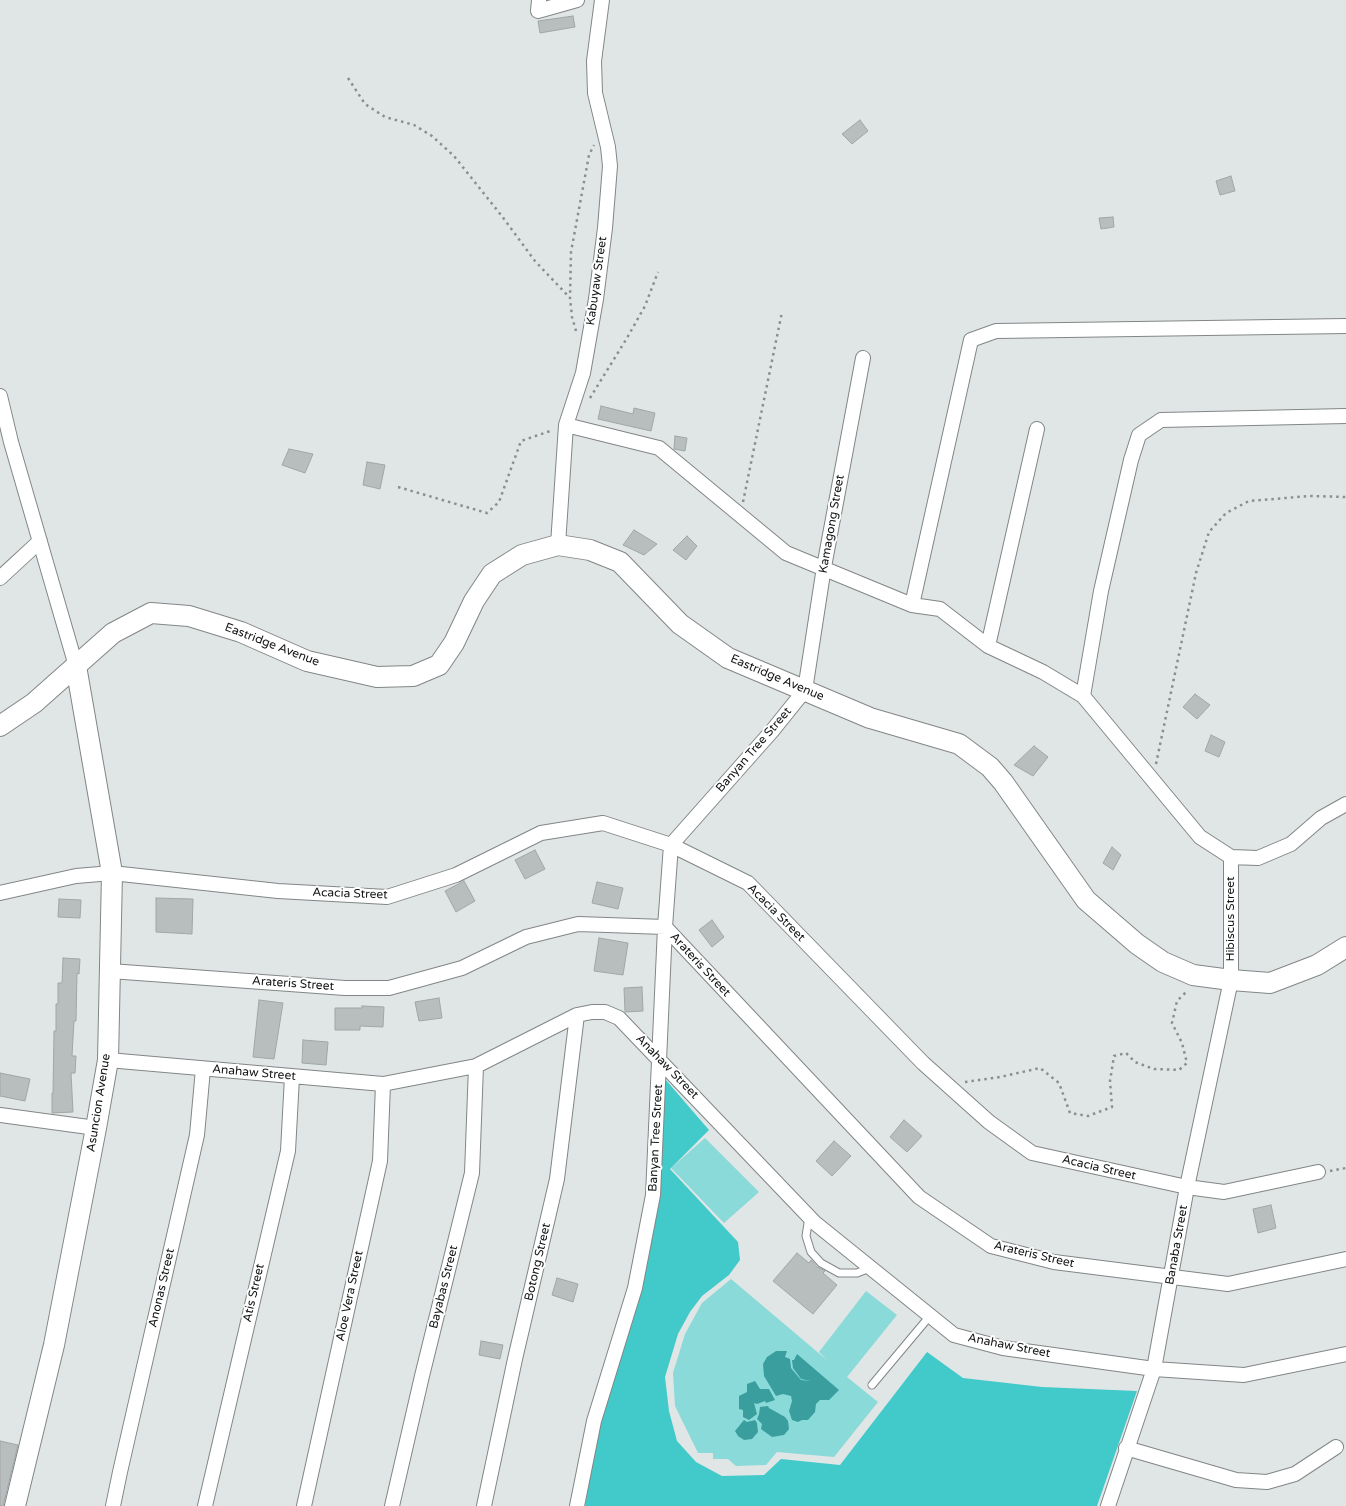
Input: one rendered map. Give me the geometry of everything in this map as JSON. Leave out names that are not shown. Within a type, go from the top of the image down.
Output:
[{"type":"street","points":[[539,0],[538,11],[578,0]]},
{"type":"street","name":"Kabuyaw Street","points":[[558,545],[566,425],[583,373],[596,299],[605,228],[610,166],[608,147],[594,85],[594,61],[602,0]]},
{"type":"street","points":[[912,605],[971,340],[996,331],[1346,326]]},
{"type":"street","name":"Kamagong Street","points":[[805,690],[824,567],[863,358]]},
{"type":"street","points":[[0,396],[11,442],[76,666]]},
{"type":"street","points":[[1083,696],[1104,582],[1131,460],[1139,435],[1161,420],[1346,416]]},
{"type":"street","points":[[566,425],[659,448],[786,553],[824,567],[912,605],[940,609],[988,646],[1043,672],[1083,696],[1200,837],[1231,857],[1258,858],[1291,844],[1321,818],[1346,804]]},
{"type":"street","points":[[988,646],[1037,429]]},
{"type":"street","points":[[0,452],[11,442]]},
{"type":"street","points":[[0,578],[40,541]]},
{"type":"street","name":"Eastridge Avenue","points":[[0,726],[34,703],[113,633],[151,613],[189,616],[241,632],[307,661],[377,677],[413,676],[439,665],[454,643],[474,602],[492,574],[522,555],[558,545],[590,550],[620,562],[680,624],[728,658],[870,718],[959,744],[990,767],[1003,782],[1086,900],[1112,924],[1164,962],[1193,975],[1270,983],[1318,965],[1346,947]]},
{"type":"street","name":"Asuncion Avenue","points":[[15,1506],[54,1345],[108,1060],[112,873],[76,666]]},
{"type":"street","name":"Banyan Tree Street","points":[[577,1506],[594,1421],[635,1288],[653,1195],[664,927],[671,845],[772,731],[805,690]]},
{"type":"street","name":"Acacia Street","points":[[0,893],[76,876],[112,873],[278,892],[387,898],[456,875],[541,833],[603,823],[671,845],[748,883],[922,1063],[988,1122],[1032,1153],[1187,1187],[1224,1192],[1318,1172]]},
{"type":"street","name":"Hibiscus Street","points":[[1231,857],[1231,980]]},
{"type":"street","name":"Arateris Street","points":[[110,970],[344,988],[390,988],[462,968],[526,937],[578,924],[664,927],[919,1197],[990,1246],[1054,1262],[1228,1284],[1346,1259]]},
{"type":"street","name":"Banaba Street","points":[[1108,1506],[1154,1369],[1187,1187],[1231,980]]},
{"type":"street","name":"Anahaw Street","points":[[108,1060],[382,1084],[476,1066],[577,1015],[605,1012],[619,1018],[660,1059],[809,1217],[954,1335],[1003,1348],[1154,1369],[1244,1375],[1346,1354]]},
{"type":"street","name":"Botong Street","points":[[484,1506],[515,1359],[557,1179],[577,1015]]},
{"type":"street","name":"Bayabas Street","points":[[392,1506],[472,1173],[476,1066]]},
{"type":"street","name":"Anonas Street","points":[[114,1506],[122,1462],[197,1135],[203,1069]]},
{"type":"street","name":"Atis Street","points":[[204,1506],[288,1151],[292,1077]]},
{"type":"street","name":"Aloe Vera Street","points":[[304,1506],[380,1161],[382,1084]]},
{"type":"street","points":[[0,1114],[96,1128]]},
{"type":"street","points":[[1126,1448],[1236,1480],[1266,1482],[1295,1474],[1336,1446]]},
{"type":"lane","points":[[809,1217],[806,1236],[811,1252],[822,1263],[839,1273],[856,1273],[870,1268]]},
{"type":"lane","points":[[872,1385],[930,1317]]},
{"type":"path","points":[[348,78],[365,104],[385,118],[414,125],[432,136],[454,156],[535,261],[570,298]]},
{"type":"path","points":[[577,335],[572,317],[570,298],[571,252],[589,155],[602,127]]},
{"type":"path","points":[[585,403],[628,338],[658,272]]},
{"type":"path","points":[[741,515],[782,312]]},
{"type":"path","points":[[398,487],[487,514],[499,502],[521,441],[566,425]]},
{"type":"path","points":[[1153,781],[1196,573],[1209,532],[1226,514],[1248,502],[1310,496],[1346,497]]},
{"type":"path","points":[[946,1084],[1000,1078],[1040,1068],[1059,1083],[1070,1113],[1088,1116],[1112,1106],[1110,1081],[1114,1056],[1126,1053],[1135,1062],[1154,1069],[1179,1070],[1187,1063],[1182,1043],[1172,1023],[1177,1001],[1201,976]]},
{"type":"shaded area","points":[[665,1079],[709,1130],[670,1169],[738,1242],[740,1260],[729,1275],[702,1296],[690,1312],[678,1334],[665,1377],[669,1411],[677,1441],[696,1462],[722,1476],[764,1475],[781,1459],[840,1465],[927,1352],[963,1378],[1042,1387],[1137,1391],[1097,1506],[585,1506],[600,1423],[641,1292],[661,1193],[659,1083]]},
{"type":"shaded area","points":[[705,1138],[759,1192],[724,1223],[671,1168]]},
{"type":"shaded area","points":[[731,1279],[828,1361],[819,1352],[866,1291],[897,1315],[847,1377],[878,1402],[834,1457],[777,1452],[766,1465],[736,1466],[728,1459],[713,1459],[713,1453],[698,1453],[675,1406],[673,1373],[685,1334],[702,1303]]},
{"type":"shaded area","points":[[776,1351],[787,1351],[785,1357],[790,1359],[791,1368],[801,1380],[811,1381],[801,1379],[793,1368],[792,1360],[794,1360],[797,1354],[839,1390],[829,1400],[820,1400],[816,1404],[815,1412],[808,1420],[798,1422],[792,1420],[789,1411],[792,1401],[791,1396],[783,1394],[776,1396],[764,1376],[763,1364],[767,1357]]},
{"type":"shaded area","points":[[755,1381],[760,1389],[769,1389],[775,1400],[766,1403],[765,1401],[757,1404],[754,1403],[757,1414],[749,1420],[743,1417],[743,1410],[739,1409],[739,1396],[747,1392],[747,1384]]},
{"type":"shaded area","points":[[768,1406],[788,1421],[789,1429],[784,1435],[772,1437],[761,1429],[762,1424],[757,1419],[760,1407]]},
{"type":"shaded area","points":[[744,1420],[747,1422],[755,1420],[757,1423],[758,1432],[752,1439],[744,1440],[735,1431]]},
{"type":"building","points":[[573,16],[575,27],[540,33],[538,21]]},
{"type":"building","points":[[860,120],[868,131],[852,144],[842,134]]},
{"type":"building","points":[[1231,176],[1235,191],[1220,195],[1216,181]]},
{"type":"building","points":[[1113,217],[1114,227],[1101,229],[1099,218]]},
{"type":"building","points":[[601,406],[633,414],[634,408],[655,413],[651,431],[598,419]]},
{"type":"building","points":[[675,436],[687,438],[685,451],[674,449]]},
{"type":"building","points":[[289,449],[313,454],[305,473],[282,465]]},
{"type":"building","points":[[367,462],[385,465],[380,489],[363,485]]},
{"type":"building","points":[[634,530],[657,544],[644,555],[623,545]]},
{"type":"building","points":[[687,536],[697,546],[686,560],[673,550]]},
{"type":"building","points":[[1195,694],[1210,705],[1197,719],[1183,707]]},
{"type":"building","points":[[1211,735],[1225,742],[1219,757],[1205,751]]},
{"type":"building","points":[[1034,746],[1048,757],[1033,776],[1014,765]]},
{"type":"building","points":[[1112,847],[1121,855],[1113,870],[1103,863]]},
{"type":"building","points":[[535,850],[545,869],[525,879],[515,860]]},
{"type":"building","points":[[464,881],[475,901],[456,912],[445,891]]},
{"type":"building","points":[[597,882],[623,888],[618,909],[592,903]]},
{"type":"building","points":[[156,898],[193,899],[192,934],[156,932]]},
{"type":"building","points":[[59,899],[81,900],[80,918],[58,917]]},
{"type":"building","points":[[712,920],[724,937],[712,947],[699,930]]},
{"type":"building","points":[[599,938],[628,943],[623,975],[594,971]]},
{"type":"building","points":[[63,958],[80,959],[79,974],[77,973],[76,1021],[74,1021],[72,1056],[76,1056],[75,1073],[71,1073],[73,1112],[52,1113],[54,1031],[56,1031],[58,983],[62,983]]},
{"type":"building","points":[[642,987],[643,1011],[625,1012],[624,988]]},
{"type":"building","points":[[439,998],[442,1018],[419,1021],[415,1002]]},
{"type":"building","points":[[259,1000],[283,1003],[274,1059],[253,1057]]},
{"type":"building","points":[[362,1006],[384,1007],[383,1027],[360,1026],[360,1030],[335,1030],[335,1008],[362,1008]]},
{"type":"building","points":[[303,1040],[328,1042],[326,1065],[302,1063]]},
{"type":"building","points":[[0,1073],[30,1079],[25,1101],[0,1096]]},
{"type":"building","points":[[904,1120],[922,1136],[907,1152],[890,1137]]},
{"type":"building","points":[[834,1141],[851,1156],[832,1176],[816,1161]]},
{"type":"building","points":[[1271,1205],[1276,1228],[1258,1233],[1253,1209]]},
{"type":"building","points":[[797,1253],[809,1263],[811,1260],[817,1267],[825,1271],[823,1273],[837,1285],[813,1314],[773,1281]]},
{"type":"building","points":[[557,1278],[578,1284],[573,1302],[552,1295]]},
{"type":"building","points":[[481,1341],[503,1345],[500,1359],[479,1355]]},
{"type":"building","points":[[0,1441],[18,1445],[3,1506],[0,1506]]}]
